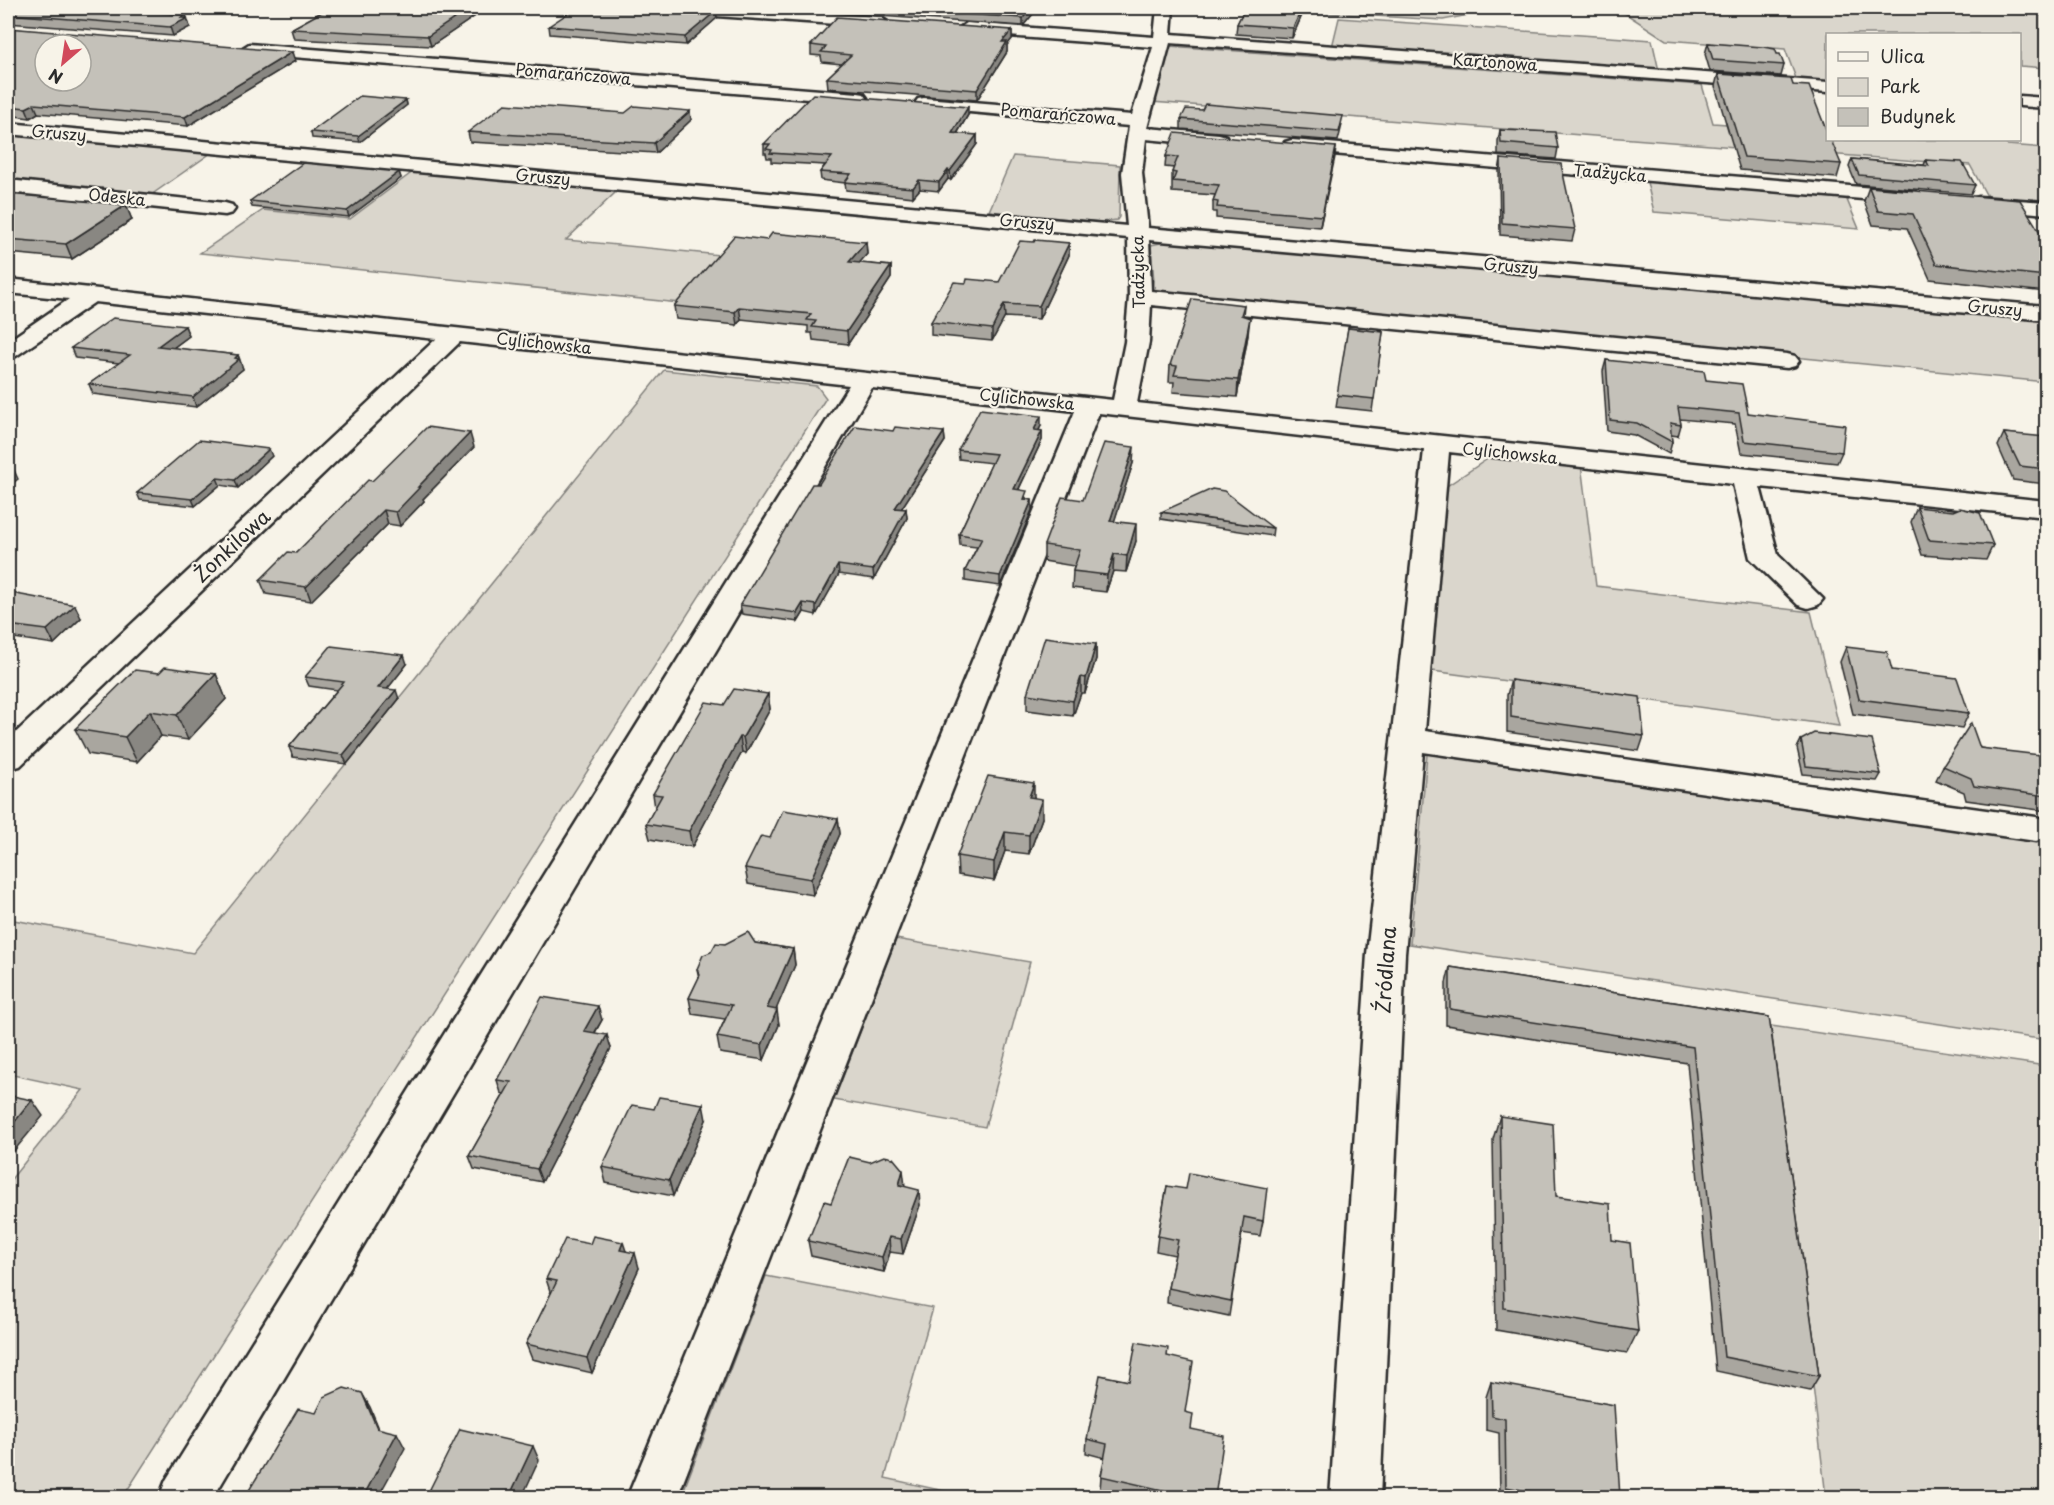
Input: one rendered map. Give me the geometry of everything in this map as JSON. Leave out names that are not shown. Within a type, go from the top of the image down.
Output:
[{"type":"street","points":[[672,8],[895,23]]},
{"type":"street","name":"Tadżycka","points":[[652,1497],[1106,408],[1137,342],[1140,297],[1138,233],[1132,173],[1138,127],[1162,40],[1165,8]]},
{"type":"street","name":"Kartonowa","points":[[953,27],[1826,87]]},
{"type":"street","name":"Pomarańczowa","points":[[230,47],[874,99]]},
{"type":"street","points":[[2021,101],[2046,103]]},
{"type":"street","name":"Pomarańczowa","points":[[909,102],[1138,127]]},
{"type":"street","points":[[1138,127],[1232,141]]},
{"type":"street","name":"Gruszy","points":[[8,128],[1138,233],[2046,313]]},
{"type":"street","name":"Tadżycka","points":[[1268,144],[1928,199]]},
{"type":"street","name":"Odeska","points":[[8,186],[225,209]]},
{"type":"street","points":[[1963,201],[2046,208]]},
{"type":"street","name":"Cylichowska","points":[[8,286],[1437,445],[2046,509]]},
{"type":"street","points":[[8,351],[90,295]]},
{"type":"street","points":[[1140,297],[1787,361]]},
{"type":"street","name":"Żonkilowa","points":[[8,758],[455,334]]},
{"type":"street","points":[[184,1497],[865,380]]},
{"type":"street","name":"Źródlana","points":[[1355,1497],[1386,954],[1437,445]]},
{"type":"street","points":[[1745,478],[1764,558],[1808,599]]},
{"type":"street","points":[[1408,739],[2036,829]]},
{"type":"green space","points":[[1237,8],[1479,8],[1479,13],[1443,20]]},
{"type":"green space","points":[[1617,8],[1922,8],[2046,15],[2046,68],[2021,66],[2021,33],[1826,33],[1826,83],[1797,81],[1785,49],[1666,40]]},
{"type":"green space","points":[[1339,18],[1652,40],[1659,71],[1332,47]]},
{"type":"green space","points":[[1169,46],[1702,85],[1713,123],[1826,131],[1826,141],[2004,141],[2007,145],[2046,148],[2046,171],[2037,171],[2046,186],[2046,203],[1988,198],[1970,165],[1152,102]]},
{"type":"green space","points":[[8,134],[211,153],[148,197],[8,183]]},
{"type":"green space","points":[[1013,156],[1120,165],[1119,217],[1117,220],[1101,222],[989,211]]},
{"type":"green space","points":[[414,171],[618,190],[566,240],[813,264],[718,307],[200,253],[263,210],[350,219]]},
{"type":"green space","points":[[1646,178],[1845,195],[1859,229],[1654,212]]},
{"type":"green space","points":[[1174,240],[2046,319],[2046,382],[1155,294],[1151,245]]},
{"type":"green space","points":[[664,370],[817,386],[826,398],[123,1497],[8,1497],[8,1183],[83,1090],[8,1074],[8,919],[193,953]]},
{"type":"green space","points":[[1492,456],[1581,464],[1596,586],[1811,612],[1839,726],[1425,670],[1441,490]]},
{"type":"green space","points":[[1427,754],[2046,840],[2046,1040],[1410,944]]},
{"type":"green space","points":[[896,939],[1030,962],[985,1127],[834,1100]]},
{"type":"green space","points":[[1771,1026],[2046,1066],[2046,1497],[1826,1497]]},
{"type":"green space","points":[[766,1276],[933,1308],[885,1478],[971,1497],[681,1497]]},
{"type":"building","points":[[8,8],[151,8],[144,11],[186,15],[180,18],[188,18],[170,27],[8,14]]},
{"type":"building","points":[[329,8],[470,8],[428,36],[291,29]]},
{"type":"building","points":[[576,8],[670,8],[716,11],[685,37],[549,26]]},
{"type":"building","points":[[871,8],[1031,8],[1023,18]]},
{"type":"building","points":[[1245,8],[1302,8],[1293,28],[1237,24]]},
{"type":"building","points":[[837,17],[1012,30],[1002,42],[1007,42],[977,90],[827,78],[851,55],[821,52],[826,47],[811,45]]},
{"type":"building","points":[[8,28],[67,33],[33,33],[33,93],[93,93],[93,35],[292,52],[185,117],[34,104],[26,108],[8,106]]},
{"type":"building","points":[[1708,43],[1775,49],[1777,54],[1780,54],[1784,65],[1713,60]]},
{"type":"building","points":[[1718,74],[1791,79],[1793,85],[1809,86],[1826,129],[1826,141],[1831,141],[1841,164],[1744,157]]},
{"type":"building","points":[[813,94],[968,107],[952,133],[977,135],[939,182],[919,180],[913,188],[845,182],[851,174],[820,172],[832,157],[770,153],[772,150],[766,149],[770,144],[764,144]]},
{"type":"building","points":[[360,96],[406,100],[358,136],[311,132]]},
{"type":"building","points":[[505,104],[625,113],[634,106],[690,111],[654,143],[468,132]]},
{"type":"building","points":[[1205,104],[1343,116],[1339,132],[1181,119],[1186,109],[1202,110]]},
{"type":"building","points":[[1500,130],[1555,132],[1558,148],[1501,143]]},
{"type":"building","points":[[1175,133],[1336,147],[1322,216],[1217,207],[1218,202],[1213,201],[1219,185],[1173,181],[1176,173],[1172,172],[1178,157],[1166,156]]},
{"type":"building","points":[[1501,159],[1561,164],[1575,229],[1502,223]]},
{"type":"building","points":[[1852,159],[1929,166],[1926,160],[1962,162],[1975,185],[1859,175]]},
{"type":"building","points":[[303,163],[399,172],[347,211],[250,201]]},
{"type":"building","points":[[1869,187],[2020,200],[2046,242],[2046,276],[1936,264],[1913,214],[1878,211]]},
{"type":"building","points":[[8,194],[126,205],[66,244],[8,239]]},
{"type":"building","points":[[772,233],[866,242],[849,262],[891,266],[847,331],[812,327],[816,321],[807,320],[811,314],[739,307],[735,312],[674,306],[734,236],[767,240]]},
{"type":"building","points":[[1035,240],[1069,243],[1039,306],[1004,304],[992,329],[931,322],[954,282],[966,283],[967,279],[999,282],[1020,241],[1034,242]]},
{"type":"building","points":[[1192,299],[1244,305],[1241,315],[1250,318],[1238,380],[1174,375],[1177,366],[1170,365]]},
{"type":"building","points":[[113,318],[185,326],[158,346],[238,355],[235,358],[239,359],[193,397],[89,384],[130,355],[71,348]]},
{"type":"building","points":[[1348,328],[1383,332],[1374,399],[1337,395]]},
{"type":"building","points":[[1606,360],[1704,371],[1706,380],[1742,384],[1748,413],[1845,425],[1842,452],[1744,441],[1739,413],[1678,407],[1681,425],[1670,423],[1672,442],[1637,423],[1610,420]]},
{"type":"building","points":[[980,409],[1041,416],[1034,430],[1042,431],[1014,489],[1027,491],[1024,499],[1032,500],[1000,576],[965,571],[982,538],[959,534],[996,454],[958,450]]},
{"type":"building","points":[[855,426],[893,431],[895,427],[944,432],[895,508],[906,509],[873,570],[838,565],[816,605],[803,603],[797,613],[740,605],[812,484],[819,484]]},
{"type":"building","points":[[427,427],[470,433],[396,512],[384,510],[306,587],[260,580],[288,552],[296,553],[368,480],[372,481]]},
{"type":"building","points":[[2004,433],[2046,437],[2046,469],[2020,466]]},
{"type":"building","points":[[199,440],[269,449],[235,480],[217,478],[192,499],[137,493]]},
{"type":"building","points":[[1104,443],[1134,447],[1110,521],[1136,524],[1127,556],[1114,554],[1107,575],[1073,571],[1080,550],[1044,545],[1062,497],[1083,500]]},
{"type":"building","points":[[1212,489],[1224,491],[1273,528],[1161,512]]},
{"type":"building","points":[[1917,507],[1953,511],[1960,508],[1980,513],[1993,545],[1929,540]]},
{"type":"building","points":[[11,593],[75,605],[47,630],[8,625],[8,596]]},
{"type":"building","points":[[1045,637],[1096,644],[1086,678],[1081,677],[1073,701],[1027,694]]},
{"type":"building","points":[[331,646],[404,655],[378,688],[396,690],[343,755],[289,747],[344,682],[305,677]]},
{"type":"building","points":[[1846,647],[1887,652],[1892,670],[1957,678],[1969,713],[1859,699]]},
{"type":"building","points":[[165,667],[216,674],[177,715],[150,711],[125,737],[75,729],[135,670],[159,673]]},
{"type":"building","points":[[1511,680],[1640,697],[1644,736],[1511,717]]},
{"type":"building","points":[[734,689],[768,694],[743,737],[740,737],[689,831],[646,824],[662,795],[653,794],[706,702],[724,705]]},
{"type":"building","points":[[1971,723],[1980,748],[2040,755],[2046,760],[2046,796],[1974,786],[1971,778],[1943,766]]},
{"type":"building","points":[[1814,733],[1872,740],[1881,774],[1806,766],[1801,740]]},
{"type":"building","points":[[988,776],[1034,783],[1029,797],[1042,799],[1029,835],[1005,832],[994,862],[957,856]]},
{"type":"building","points":[[783,810],[838,819],[811,879],[745,868],[761,836],[770,838]]},
{"type":"building","points":[[748,932],[755,943],[793,949],[767,1008],[777,1010],[762,1045],[717,1037],[732,1005],[689,998],[700,975],[697,969],[703,955],[711,952],[716,943],[725,944]]},
{"type":"building","points":[[1450,967],[1769,1017],[1819,1376],[1724,1357],[1693,1047],[1450,1009]]},
{"type":"building","points":[[542,997],[598,1006],[584,1031],[607,1035],[537,1169],[469,1156],[511,1082],[497,1080]]},
{"type":"building","points":[[8,1095],[32,1100],[8,1130]]},
{"type":"building","points":[[659,1097],[703,1104],[669,1180],[602,1167],[632,1105],[654,1109]]},
{"type":"building","points":[[1500,1116],[1553,1124],[1556,1196],[1610,1204],[1612,1240],[1630,1243],[1638,1331],[1504,1308]]},
{"type":"building","points":[[884,1156],[893,1158],[903,1170],[899,1185],[919,1190],[901,1239],[889,1237],[882,1257],[808,1241],[824,1201],[831,1203],[849,1157],[870,1162]]},
{"type":"building","points":[[1189,1173],[1267,1188],[1263,1221],[1244,1217],[1231,1301],[1168,1288],[1178,1240],[1158,1236],[1167,1186],[1186,1189]]},
{"type":"building","points":[[593,1236],[623,1242],[620,1250],[635,1253],[587,1358],[526,1344],[557,1281],[546,1279],[565,1239],[590,1244]]},
{"type":"building","points":[[1136,1342],[1168,1348],[1167,1356],[1193,1362],[1185,1412],[1193,1414],[1191,1429],[1224,1436],[1215,1497],[1193,1497],[1101,1476],[1107,1444],[1087,1439],[1100,1375],[1129,1381]]},
{"type":"building","points":[[1491,1382],[1614,1405],[1620,1497],[1561,1497],[1506,1487],[1505,1419],[1492,1416]]},
{"type":"building","points":[[344,1388],[362,1393],[377,1428],[397,1433],[363,1497],[245,1497],[298,1409],[316,1413],[324,1397]]},
{"type":"building","points":[[460,1429],[533,1446],[509,1497],[426,1497]]}]
